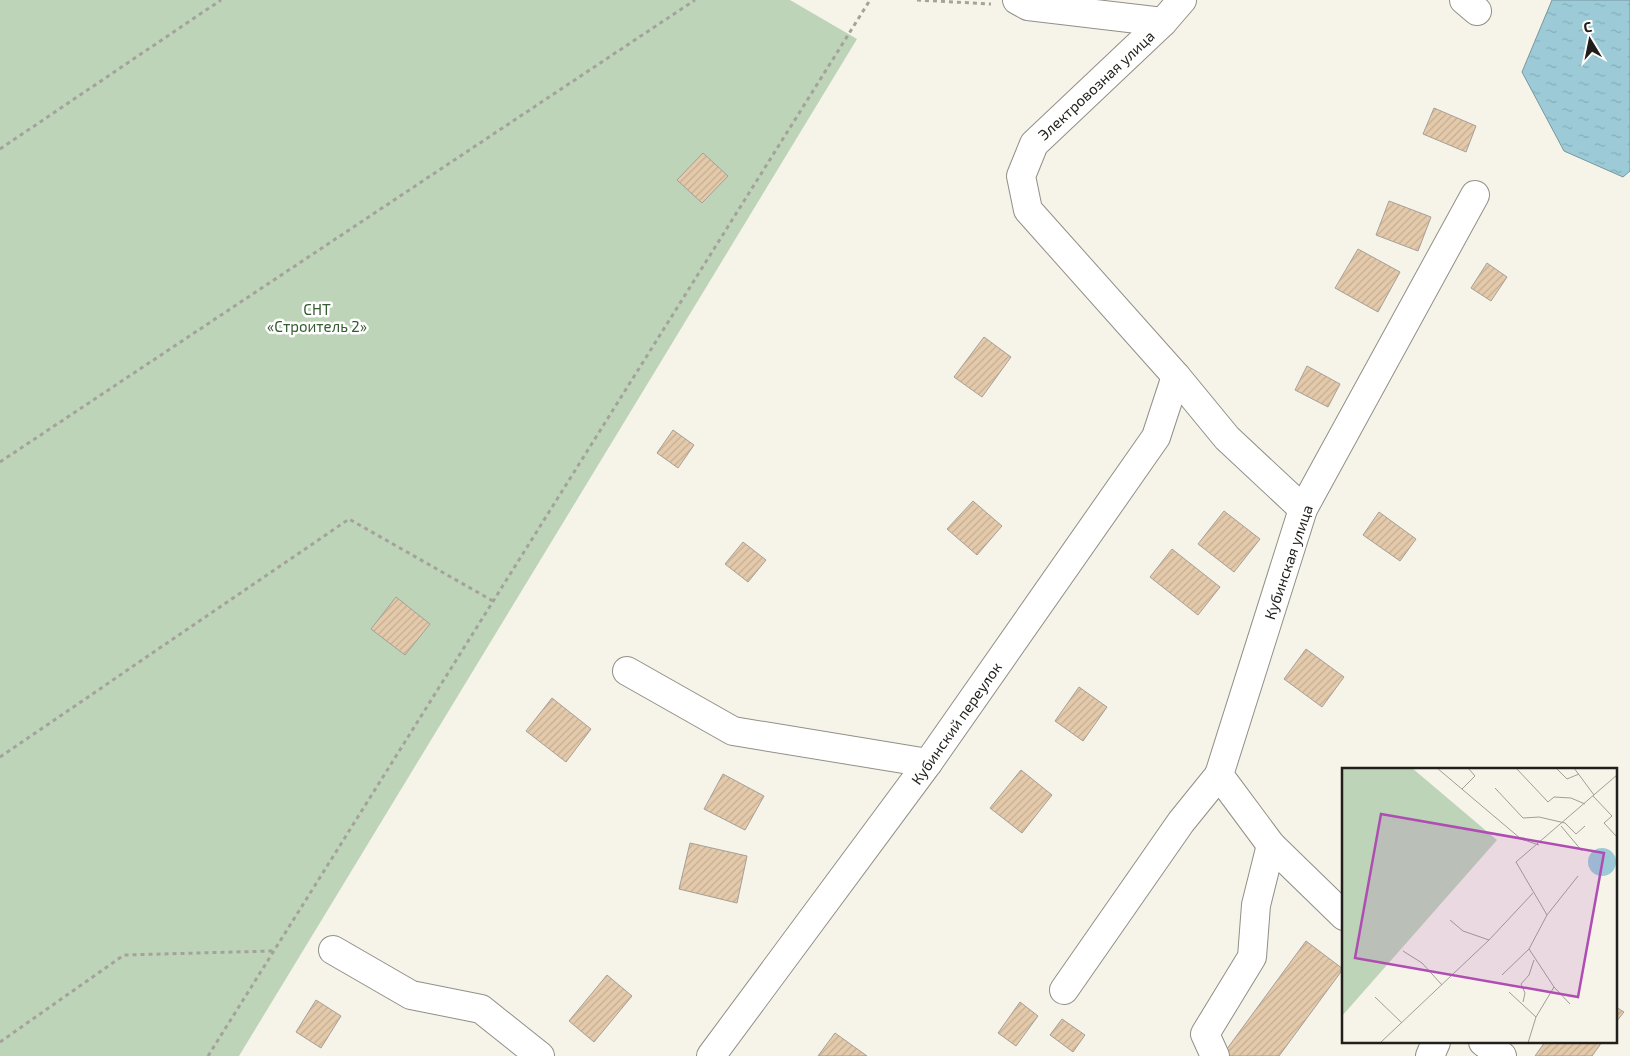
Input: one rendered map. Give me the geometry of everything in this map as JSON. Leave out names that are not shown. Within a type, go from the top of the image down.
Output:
[{"type":"street","name":"Электровозная улица","points":[[1176,376],[1028,210],[1021,176],[1034,144],[1163,22],[1182,0]]},
{"type":"street","points":[[1023,3],[1163,22]]},
{"type":"street","name":"Кубинская улица","points":[[1219,775],[1303,509],[1475,195]]},
{"type":"street","points":[[1176,376],[1227,438],[1303,509]]},
{"type":"street","name":"Кубинский переулок","points":[[711,1056],[928,763],[1156,436],[1176,376]]},
{"type":"street","points":[[627,670],[733,731],[928,763]]},
{"type":"street","points":[[1064,990],[1181,822],[1219,775],[1271,845],[1342,914]]},
{"type":"street","points":[[1215,1056],[1205,1034],[1252,957],[1256,905],[1271,845]]},
{"type":"street","points":[[333,950],[411,995],[481,1008],[540,1056]]},
{"type":"street","points":[[1430,1056],[1435,1044]]},
{"type":"street","points":[[1486,1044],[1502,1056]]},
{"type":"path","points":[[0,149],[221,0]]},
{"type":"path","points":[[0,462],[695,0]]},
{"type":"path","points":[[208,1056],[870,0]]},
{"type":"path","points":[[917,0],[1023,3]]},
{"type":"path","points":[[0,757],[349,519],[493,602]]},
{"type":"path","points":[[0,1042],[124,954],[273,951]]},
{"type":"green space","name":"СНТ «Строитель 2»","points":[[0,0],[790,0],[857,39],[239,1056],[0,1056]]},
{"type":"water","points":[[1552,0],[1630,0],[1630,171],[1623,177],[1564,151],[1522,72]]},
{"type":"building","points":[[1434,108],[1476,126],[1466,152],[1423,134]]},
{"type":"building","points":[[703,153],[728,176],[702,203],[677,180]]},
{"type":"building","points":[[1389,201],[1431,217],[1418,251],[1376,235]]},
{"type":"building","points":[[1358,249],[1400,272],[1378,312],[1335,288]]},
{"type":"building","points":[[1487,263],[1507,277],[1491,301],[1471,288]]},
{"type":"building","points":[[984,337],[1011,357],[982,397],[954,377]]},
{"type":"building","points":[[1307,366],[1340,384],[1328,407],[1295,390]]},
{"type":"building","points":[[673,430],[694,445],[678,468],[657,453]]},
{"type":"building","points":[[973,501],[1002,526],[977,555],[947,529]]},
{"type":"building","points":[[1224,511],[1260,539],[1234,572],[1198,544]]},
{"type":"building","points":[[1379,512],[1416,539],[1400,561],[1363,535]]},
{"type":"building","points":[[743,542],[766,560],[748,582],[725,564]]},
{"type":"building","points":[[1172,549],[1220,587],[1198,615],[1150,577]]},
{"type":"building","points":[[396,597],[430,624],[405,655],[371,629]]},
{"type":"building","points":[[1306,649],[1344,677],[1322,707],[1284,679]]},
{"type":"building","points":[[1079,687],[1107,707],[1083,741],[1055,721]]},
{"type":"building","points":[[552,698],[591,729],[566,762],[526,731]]},
{"type":"building","points":[[1021,770],[1052,795],[1022,833],[990,808]]},
{"type":"building","points":[[723,774],[764,796],[745,830],[704,809]]},
{"type":"building","points":[[690,843],[747,856],[737,903],[679,889]]},
{"type":"building","points":[[1306,941],[1342,968],[1279,1056],[1229,1056],[1224,1053]]},
{"type":"building","points":[[607,975],[632,996],[594,1042],[569,1021]]},
{"type":"building","points":[[316,1000],[341,1016],[321,1048],[296,1032]]},
{"type":"building","points":[[1020,1002],[1038,1016],[1016,1046],[998,1033]]},
{"type":"building","points":[[1618,1008],[1624,1012],[1618,1020]]},
{"type":"building","points":[[1062,1019],[1085,1035],[1073,1052],[1050,1035]]},
{"type":"building","points":[[835,1033],[867,1056],[818,1056]]},
{"type":"building","points":[[1544,1044],[1601,1044],[1592,1056],[1535,1056]]}]
